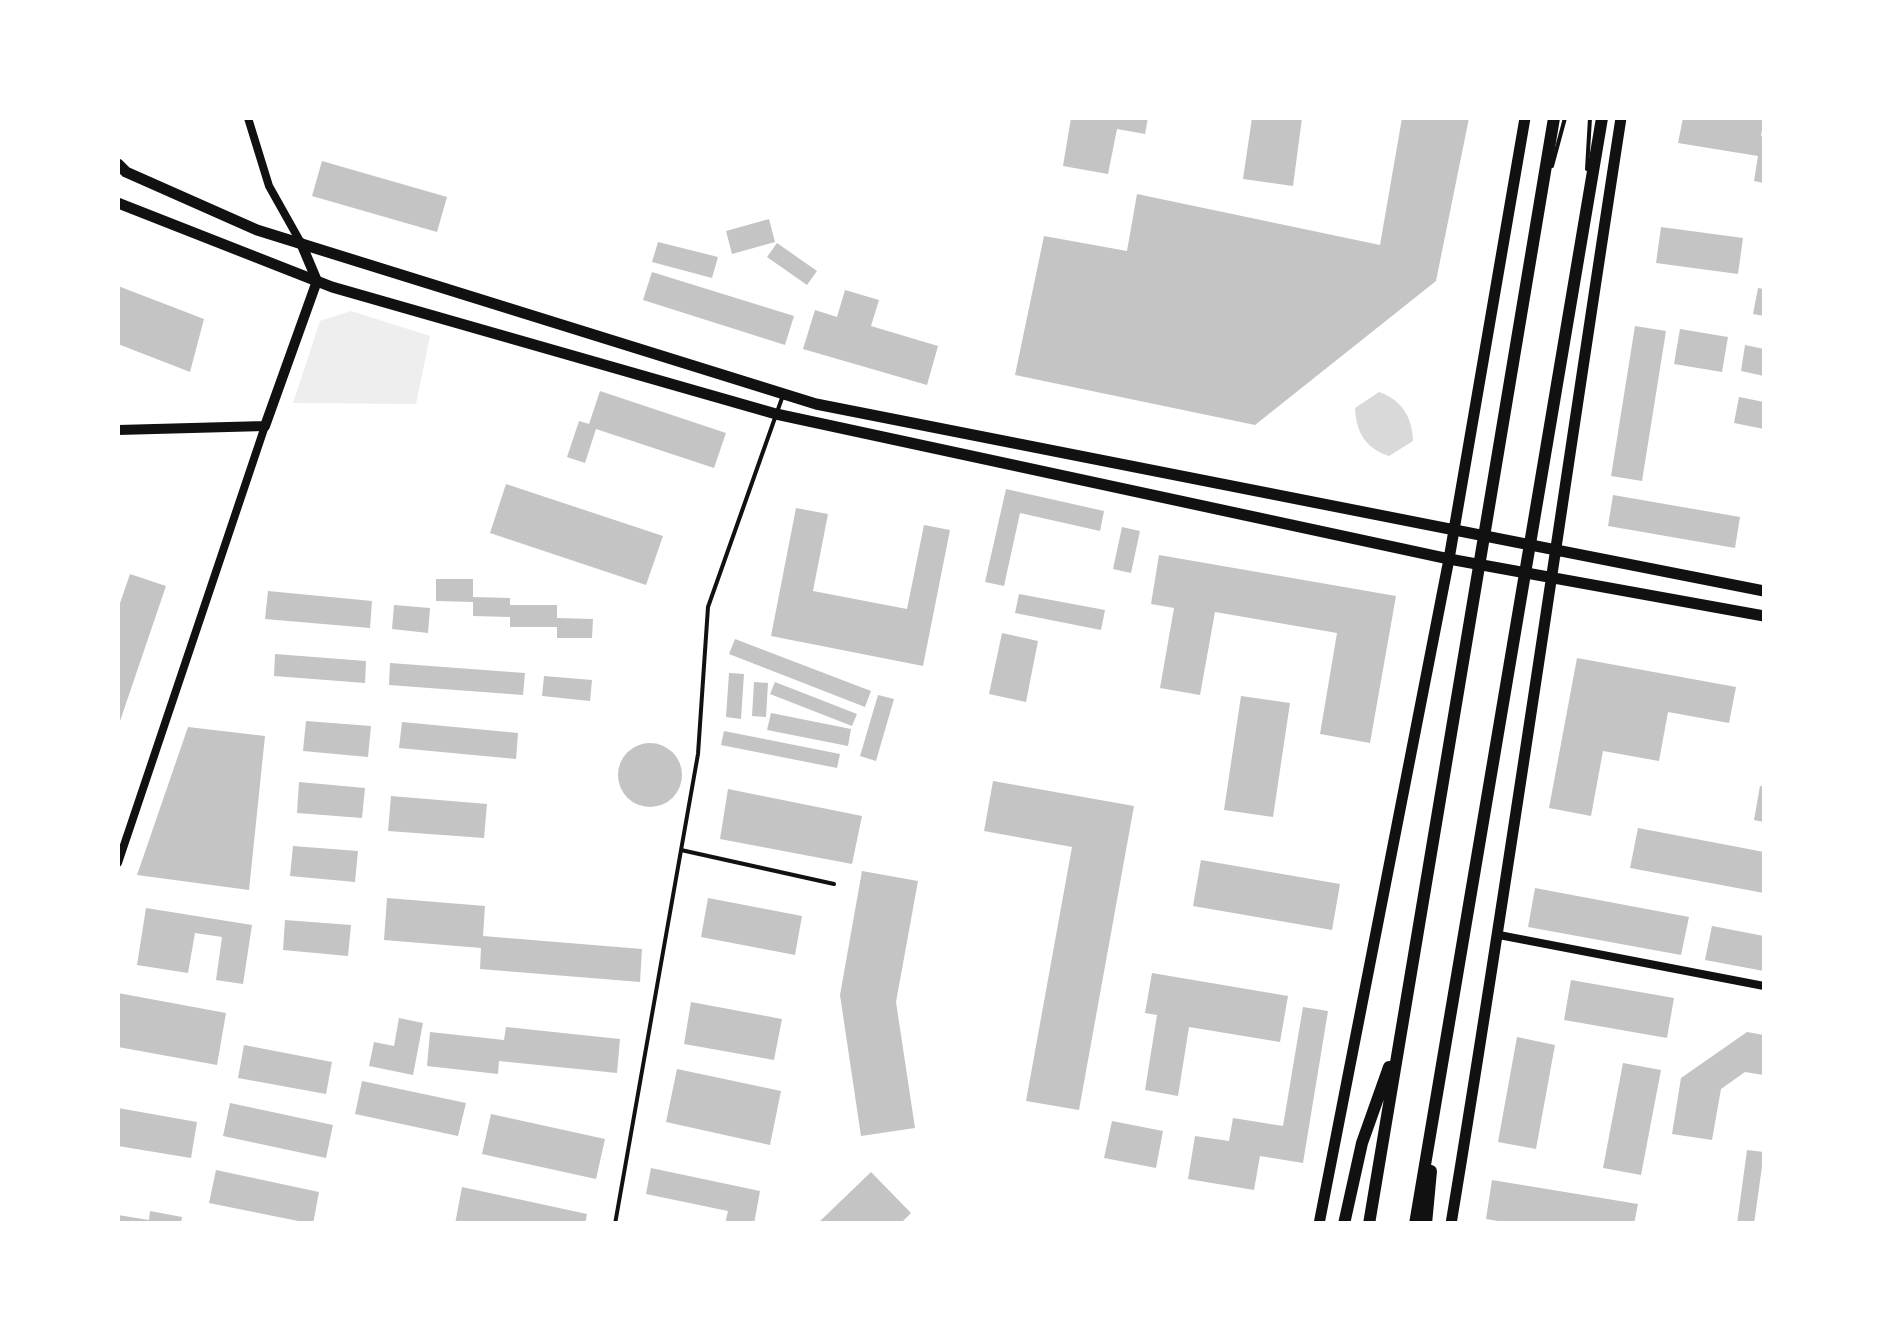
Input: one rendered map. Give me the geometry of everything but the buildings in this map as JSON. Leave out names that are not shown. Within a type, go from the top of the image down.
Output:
[{"type":"highway","points":[[1368,1224],[1554,118]]},
{"type":"highway","points":[[1414,1224],[1602,118]]},
{"type":"highway","points":[[1344,1224],[1362,1142],[1401,1031]]},
{"type":"highway","points":[[1426,1224],[1442,1065]]},
{"type":"main road","points":[[1319,1224],[1450,559],[1525,118]]},
{"type":"main road","points":[[1451,1224],[1499,935],[1621,118]]},
{"type":"main road","points":[[118,164],[126,172],[257,230],[816,404],[1764,590]]},
{"type":"main road","points":[[118,203],[317,281],[776,414],[1450,559],[1764,616]]},
{"type":"street","points":[[118,863],[317,281],[301,242],[269,186],[248,118]]},
{"type":"street","points":[[118,430],[265,426]]},
{"type":"street","points":[[1499,935],[1764,986]]},
{"type":"lane","points":[[1538,216],[1565,118]]},
{"type":"lane","points":[[1585,224],[1590,118]]},
{"type":"lane","points":[[616,1224],[698,754],[708,607],[783,393]]},
{"type":"lane","points":[[681,850],[834,884]]},
{"type":"shaded area","points":[[351,311],[430,336],[416,404],[293,403],[320,321]]},
{"type":"shaded area","points":[[1379,392],[1400,405],[1412,432],[1413,441],[1389,456],[1368,444],[1356,417],[1355,408]]}]
